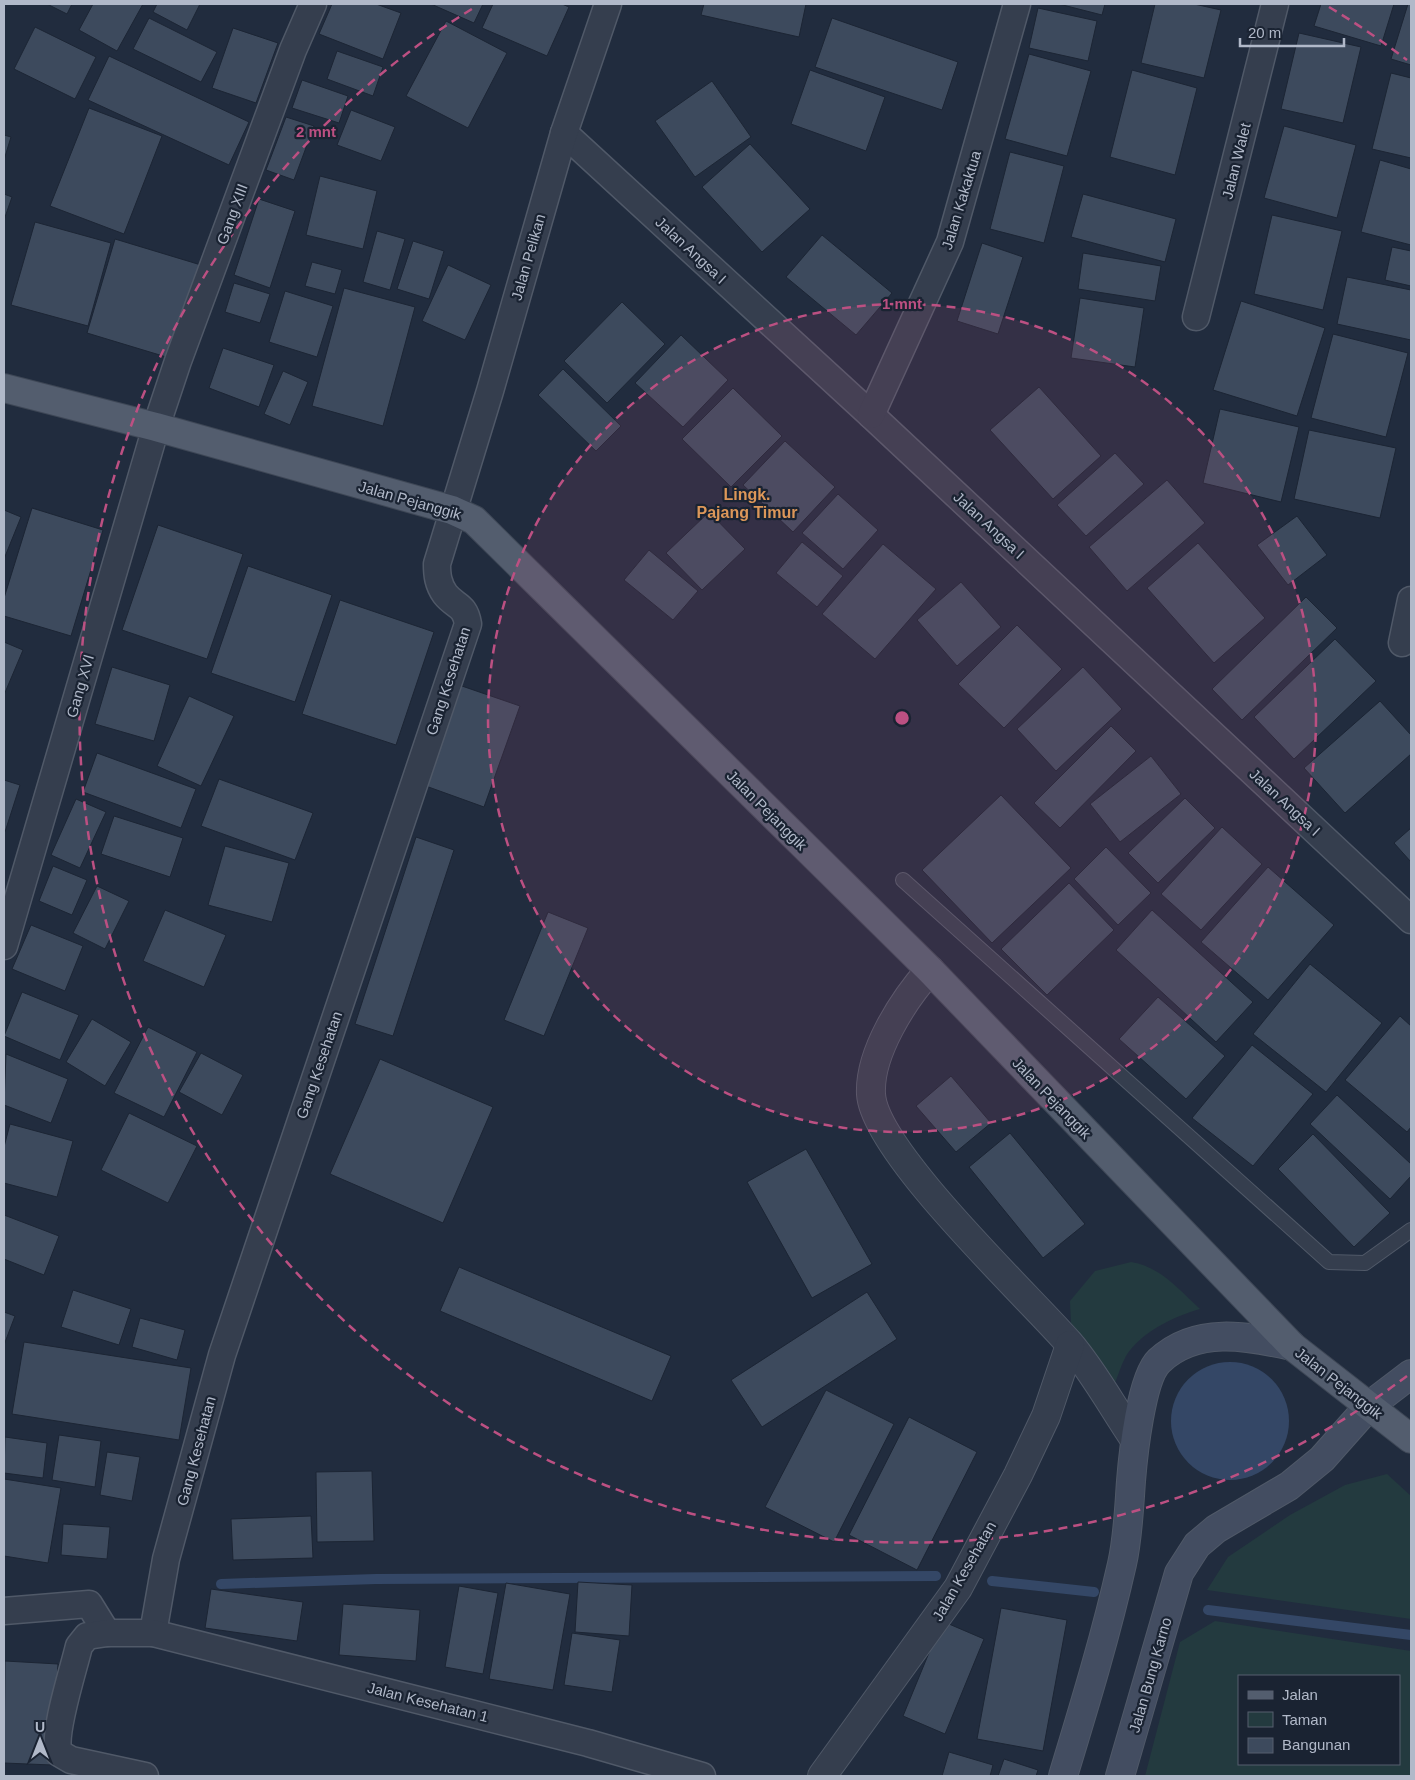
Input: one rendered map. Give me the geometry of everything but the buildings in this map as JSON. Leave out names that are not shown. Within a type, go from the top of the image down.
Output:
[{"type":"main road","name":"Jalan Pejanggik","points":[[4,388],[156,427],[452,510],[474,520],[930,970],[1292,1346],[1411,1439]]},
{"type":"main road","points":[[1063,1776],[1122,1563],[1135,1440],[1144,1396],[1158,1362],[1180,1345],[1227,1336],[1254,1338],[1292,1346]]},
{"type":"main road","name":"Jalan Bung Karno","points":[[1120,1776],[1179,1573],[1197,1545],[1216,1528],[1289,1486],[1322,1459],[1369,1406],[1411,1374]]},
{"type":"street","name":"Gang XIII","points":[[156,427],[178,361],[293,50],[312,4]]},
{"type":"street","name":"Jalan Pelikan","points":[[452,510],[490,391],[564,133],[608,4]]},
{"type":"street","name":"Jalan Kakaktua","points":[[871,415],[950,242],[1017,4]]},
{"type":"street","name":"Jalan Walet","points":[[1196,317],[1275,4]]},
{"type":"street","name":"Jalan Angsa I","points":[[564,133],[871,415],[1411,920]]},
{"type":"street","name":"Gang XVI","points":[[4,946],[156,427]]},
{"type":"street","name":"Gang Kesehatan","points":[[153,1633],[166,1559],[222,1356],[468,624],[465,610],[446,595],[438,580],[437,564],[452,510]]},
{"type":"street","points":[[1402,643],[1411,600]]},
{"type":"street","points":[[930,970],[911,992],[893,1022],[874,1072],[871,1095],[880,1122],[890,1141],[917,1175],[982,1250],[1070,1345],[1135,1440]]},
{"type":"street","name":"Jalan Kesehatan","points":[[822,1776],[958,1588],[1018,1475],[1042,1425],[1070,1345]]},
{"type":"street","points":[[4,1611],[89,1604],[107,1633]]},
{"type":"street","name":"Jalan Kesehatan 1","points":[[145,1776],[71,1760],[59,1753],[56,1747],[79,1646],[86,1636],[107,1633],[153,1633],[588,1743],[702,1776]]},
{"type":"lane","points":[[903,880],[1329,1262],[1364,1263],[1411,1230]]},
{"type":"green space","points":[[1131,1262],[1160,1274],[1200,1309],[1158,1326],[1132,1347],[1126,1356],[1114,1385],[1071,1323],[1070,1301],[1095,1271]]},
{"type":"green space","points":[[1387,1474],[1411,1496],[1411,1619],[1207,1590],[1228,1557],[1290,1515],[1345,1485]]},
{"type":"green space","points":[[1215,1621],[1411,1651],[1411,1776],[1145,1776],[1180,1642]]},
{"type":"water","points":[[1230,1362],[1253,1366],[1272,1379],[1285,1398],[1289,1421],[1285,1444],[1272,1463],[1253,1476],[1230,1480],[1207,1476],[1188,1463],[1175,1444],[1171,1421],[1175,1398],[1188,1379],[1207,1366]]},
{"type":"waterway","points":[[221,1584],[376,1579],[936,1576]]},
{"type":"waterway","points":[[992,1581],[1094,1592]]},
{"type":"waterway","points":[[1208,1610],[1411,1635]]},
{"type":"district","name":"Lingk. Pajang Timur","points":[[747,503]]}]
